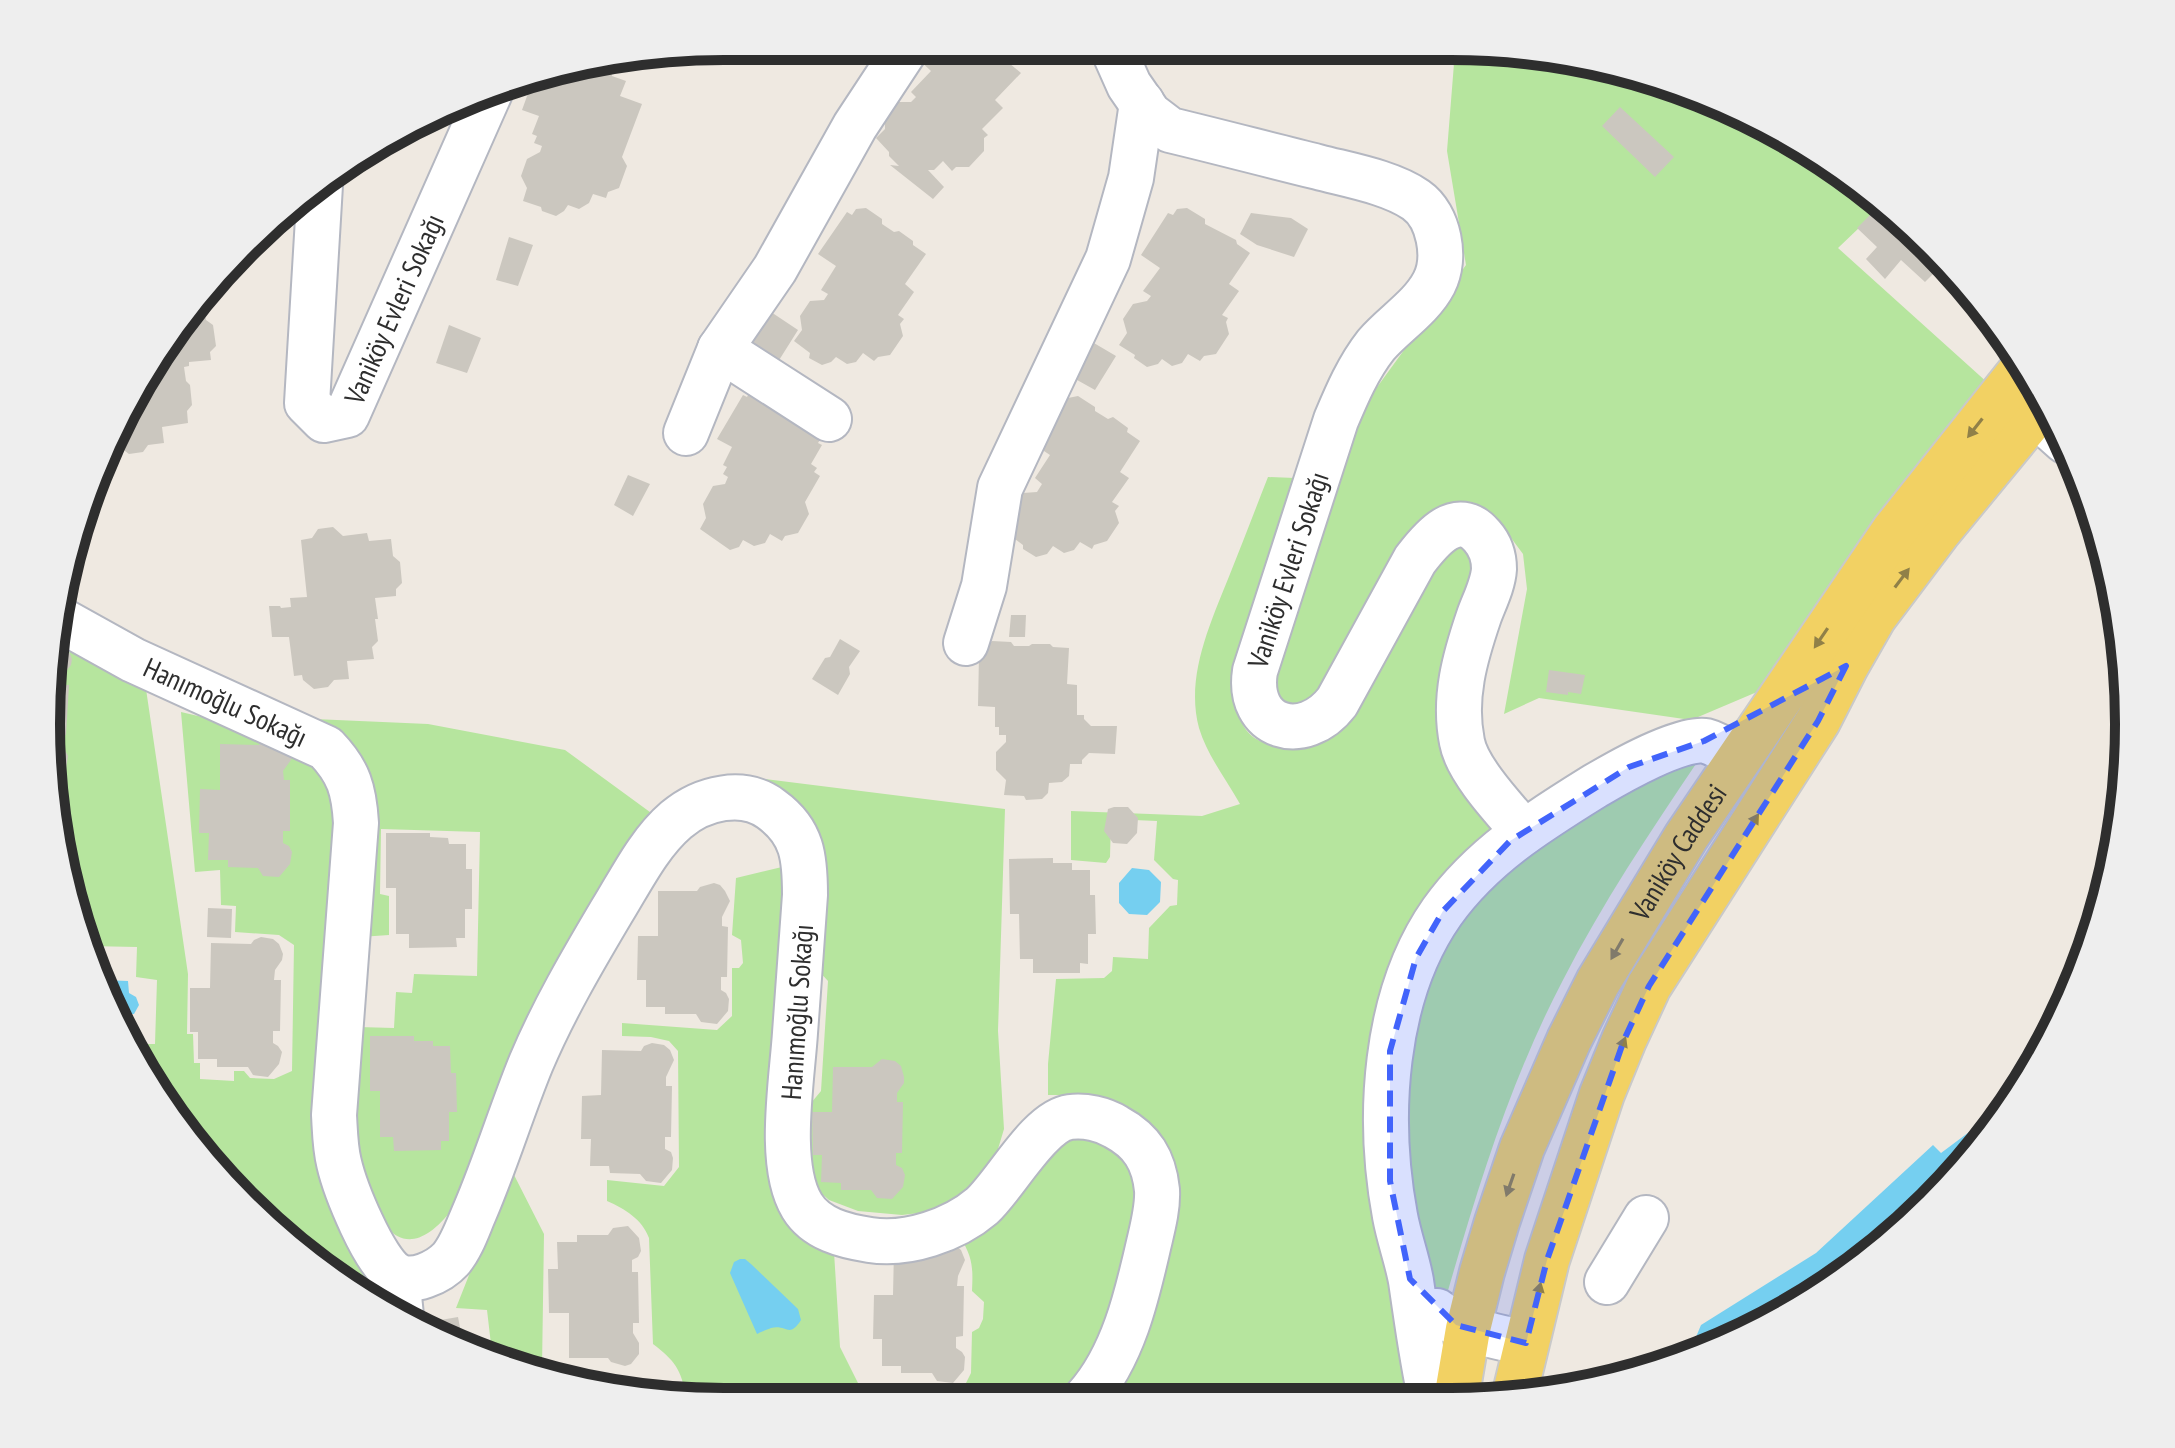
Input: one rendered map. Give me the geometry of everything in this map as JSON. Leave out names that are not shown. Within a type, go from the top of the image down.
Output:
[{"type":"main road","name":"Vaniköy Caddesi","points":[[1458,1388],[1485,1259],[1522,1148],[1598,982],[1633,923],[1721,750],[1776,702],[1893,532],[2016,377]]},
{"type":"main road","name":"Vaniköy Caddesi","points":[[1517,1384],[1547,1260],[1602,1094],[1649,986],[1818,721],[1874,617],[1902,577],[2044,424]]},
{"type":"street","points":[[686,433],[720,349],[775,269],[855,126],[898,60]]},
{"type":"street","name":"Vaniköy Evleri Sokağı","points":[[1118,60],[1129,85],[1149,114],[1170,130],[1358,177],[1402,192],[1418,201],[1428,212],[1437,233],[1440,254],[1434,284],[1377,344],[1350,388],[1336,420],[1255,671],[1253,696],[1266,717],[1278,724],[1304,726],[1329,713],[1427,544],[1439,532],[1450,527],[1461,524],[1475,528],[1488,543],[1494,573],[1461,680],[1459,715],[1462,742],[1471,764],[1524,832]]},
{"type":"street","points":[[966,643],[984,586],[1000,488],[1108,259],[1131,178],[1142,103]]},
{"type":"street","name":"Vaniköy Evleri Sokağı","points":[[319,198],[307,403],[324,420],[347,415],[484,105]]},
{"type":"street","points":[[720,349],[829,419]]},
{"type":"street","name":"Hanımoğlu Sokağı","points":[[68,624],[133,660],[326,748],[339,761],[348,777],[356,823],[334,1115],[335,1143],[345,1184],[399,1296]]},
{"type":"street","points":[[1776,702],[1846,666]]},
{"type":"street","points":[[1429,1388],[1410,1279],[1395,1216],[1387,1147],[1390,1051],[1416,958],[1443,911],[1488,860],[1524,832],[1600,783],[1671,748],[1687,742],[1721,750]]},
{"type":"street","name":"Hanımoğlu Sokağı","points":[[399,1296],[409,1278],[423,1277],[437,1270],[450,1260],[462,1242],[552,1015],[629,881],[677,820],[703,803],[725,797],[749,798],[768,806],[785,820],[798,839],[805,863],[789,1158],[793,1186],[803,1208],[816,1221],[833,1232],[876,1241],[929,1234],[957,1224],[982,1206],[1048,1127],[1066,1118],[1083,1116],[1108,1122],[1131,1135],[1143,1148],[1157,1191],[1155,1218],[1130,1315],[1096,1388]]},
{"type":"street","points":[[1607,1282],[1646,1218]]},
{"type":"street","points":[[1410,1279],[1435,1309],[1456,1325],[1526,1343]]},
{"type":"highlighted area","points":[[1846,666],[1818,721],[1649,986],[1624,1040],[1547,1260],[1526,1343],[1456,1325],[1410,1279],[1390,1181],[1390,1051],[1416,958],[1443,911],[1510,841],[1629,767],[1704,741]]},
{"type":"green space","points":[[1454,60],[1494,61],[1581,73],[1664,95],[1745,128],[1820,172],[1875,213],[1838,248],[1989,384],[1764,689],[1691,720],[1539,698],[1504,714],[1527,589],[1523,554],[1500,523],[1458,513],[1324,697],[1301,713],[1275,699],[1271,673],[1340,438],[1466,265],[1447,151]]},
{"type":"green space","points":[[1268,477],[1295,478],[1234,693],[1242,722],[1247,732],[1255,738],[1276,745],[1306,746],[1435,562],[1457,546],[1471,551],[1476,563],[1458,620],[1493,830],[1406,933],[1385,974],[1380,1007],[1408,1388],[1111,1388],[1168,1217],[1081,1095],[1048,1095],[1056,979],[1104,978],[1112,971],[1113,957],[1148,959],[1149,928],[1170,906],[1177,905],[1178,880],[1173,879],[1154,860],[1157,821],[1111,819],[1110,857],[1106,863],[1071,860],[1071,811],[1202,816],[1240,804],[1199,728],[1195,689],[1208,630]]},
{"type":"green space","points":[[66,640],[146,689],[188,974],[187,1034],[193,1034],[194,1063],[200,1063],[200,1079],[234,1081],[234,1071],[244,1071],[250,1078],[274,1079],[292,1071],[294,945],[279,935],[235,932],[236,906],[221,905],[220,870],[195,872],[181,712],[253,729],[336,780],[325,1187],[338,1225],[376,1289],[320,1251],[254,1194],[197,1128],[172,1093],[142,1044],[155,1044],[157,980],[136,977],[137,947],[99,946],[73,854],[61,767],[61,681]]},
{"type":"green space","points":[[314,719],[428,724],[565,750],[654,815],[626,846],[594,899],[537,1017],[454,1207],[432,1230],[413,1239],[396,1235],[383,1222],[364,1179],[355,1128],[358,1027],[394,1028],[396,992],[412,993],[414,974],[477,976],[480,832],[381,829],[380,894],[389,896],[389,935],[360,937],[370,816]]},
{"type":"green space","points":[[1704,752],[1612,892],[1544,1018],[1497,1134],[1447,1294],[1434,1287],[1425,1276],[1401,1175],[1418,992],[1460,913],[1534,841]]},
{"type":"green space","points":[[765,779],[1005,809],[998,1031],[1004,1129],[995,1159],[984,1176],[953,1204],[928,1212],[902,1215],[858,1211],[829,1200],[812,1185],[806,1109],[821,1091],[828,981],[815,967],[779,789]]},
{"type":"green space","points":[[782,867],[791,882],[772,1116],[834,1252],[840,1347],[859,1385],[937,1388],[684,1387],[676,1366],[653,1344],[649,1238],[632,1215],[607,1201],[607,1180],[664,1186],[679,1167],[678,1051],[669,1041],[622,1036],[622,1023],[717,1030],[732,1016],[732,968],[739,968],[743,963],[741,940],[732,935],[736,878]]},
{"type":"green space","points":[[1101,1139],[1124,1155],[1137,1177],[1139,1206],[1110,1332],[1074,1388],[964,1388],[971,1373],[972,1332],[979,1328],[983,1319],[984,1302],[972,1291],[971,1264],[961,1238],[1064,1140]]},
{"type":"green space","points":[[511,1169],[544,1234],[542,1362],[491,1345],[487,1310],[456,1308]]},
{"type":"water","points":[[1132,868],[1149,870],[1161,882],[1160,902],[1147,915],[1129,914],[1119,903],[1119,883]]},
{"type":"water","points":[[112,980],[128,981],[129,993],[136,997],[139,1005],[134,1014],[128,1014],[128,1017]]},
{"type":"water","points":[[1982,1122],[1921,1194],[1855,1251],[1783,1299],[1745,1320],[1694,1341],[1701,1325],[1816,1253],[1933,1145],[1941,1153]]},
{"type":"water","points":[[740,1259],[751,1264],[798,1309],[801,1320],[794,1329],[776,1327],[757,1334],[730,1273],[734,1262]]},
{"type":"building","points":[[919,60],[1020,60],[1009,63],[1021,73],[995,100],[1003,108],[982,129],[988,135],[984,138],[984,151],[969,167],[956,167],[952,171],[943,161],[934,170],[928,170],[944,187],[933,199],[890,165],[899,166],[876,138],[885,129],[885,115],[897,102],[911,102],[916,97],[911,92],[931,71]]},
{"type":"building","points":[[609,70],[612,76],[626,81],[620,96],[642,104],[622,157],[627,166],[619,188],[608,192],[606,198],[593,194],[589,203],[579,209],[568,205],[556,216],[523,201],[527,188],[521,176],[527,159],[540,152],[542,146],[534,143],[537,136],[532,134],[539,116],[522,110],[529,90],[552,83]]},
{"type":"building","points":[[1620,107],[1674,157],[1655,177],[1602,126]]},
{"type":"building","points":[[866,208],[882,219],[882,224],[894,232],[899,231],[926,254],[905,284],[914,292],[898,315],[904,319],[900,324],[903,336],[890,355],[874,361],[863,353],[856,362],[847,364],[836,357],[822,365],[809,358],[810,353],[794,341],[802,330],[800,316],[810,301],[824,300],[828,294],[821,290],[836,266],[818,254],[847,212],[852,215],[856,209]]},
{"type":"building","points":[[1187,208],[1205,219],[1205,224],[1236,240],[1250,253],[1229,284],[1239,291],[1222,315],[1228,318],[1229,334],[1216,354],[1204,356],[1200,361],[1188,354],[1182,363],[1172,366],[1162,359],[1158,364],[1147,367],[1119,345],[1127,333],[1123,319],[1133,304],[1147,301],[1151,296],[1143,291],[1160,268],[1141,255],[1168,213],[1173,215],[1177,209]]},
{"type":"building","points":[[1873,212],[1936,271],[1925,282],[1901,260],[1885,279],[1866,259],[1877,247],[1857,228]]},
{"type":"building","points":[[1251,213],[1291,218],[1308,229],[1294,257],[1257,245],[1240,234]]},
{"type":"building","points":[[509,237],[533,245],[518,286],[496,280]]},
{"type":"building","points":[[759,304],[798,330],[776,365],[736,339]]},
{"type":"building","points":[[204,311],[206,320],[213,325],[216,346],[210,352],[211,360],[189,362],[189,366],[184,367],[192,405],[187,411],[188,423],[162,427],[164,443],[148,445],[143,452],[129,454],[121,448],[128,430],[172,355]]},
{"type":"building","points":[[449,325],[481,338],[467,373],[436,363]]},
{"type":"building","points":[[1082,336],[1116,356],[1095,390],[1061,371]]},
{"type":"building","points":[[750,391],[826,430],[811,464],[820,476],[805,502],[809,514],[798,533],[785,536],[782,541],[770,534],[765,543],[754,546],[743,540],[739,547],[730,550],[700,529],[706,518],[703,504],[713,486],[725,484],[728,477],[723,474],[727,467],[723,465],[732,447],[717,439],[743,395],[747,397]]},
{"type":"building","points":[[1078,396],[1108,419],[1113,417],[1140,441],[1120,472],[1129,478],[1112,502],[1119,506],[1115,511],[1119,523],[1107,541],[1094,545],[1092,549],[1080,542],[1074,550],[1064,553],[1053,546],[1047,554],[1036,557],[1008,534],[1012,510],[1023,493],[1037,492],[1042,484],[1035,478],[1050,455],[1032,443],[1068,398]]},
{"type":"building","points":[[628,475],[650,484],[633,516],[614,505]]},
{"type":"building","points":[[333,527],[343,536],[367,533],[369,541],[391,539],[393,556],[400,562],[402,583],[396,589],[396,596],[375,598],[378,641],[372,647],[374,659],[347,661],[349,679],[334,680],[328,687],[314,689],[303,680],[302,675],[294,676],[289,637],[272,637],[269,606],[291,607],[290,598],[307,597],[301,540],[312,538],[318,529]]},
{"type":"building","points":[[1011,615],[1026,615],[1025,637],[1009,637]]},
{"type":"building","points":[[840,639],[860,651],[849,667],[850,674],[838,695],[812,679]]},
{"type":"building","points":[[992,641],[1011,642],[1014,646],[1050,644],[1069,648],[1067,684],[1077,685],[1077,715],[1084,715],[1091,726],[1117,726],[1115,754],[1089,753],[1082,764],[1070,764],[1069,776],[1062,782],[1049,783],[1048,793],[1042,799],[1026,800],[1024,796],[1004,795],[1006,780],[996,770],[996,752],[1006,742],[1006,735],[999,735],[999,727],[995,727],[995,707],[978,706],[979,655]]},
{"type":"building","points":[[65,646],[72,659],[63,675],[63,685],[69,685],[66,735],[60,735],[60,724],[61,681]]},
{"type":"building","points":[[1549,670],[1585,675],[1581,694],[1546,692]]},
{"type":"building","points":[[262,740],[292,754],[283,771],[284,780],[290,780],[290,831],[283,831],[283,843],[292,852],[290,864],[279,877],[263,876],[258,868],[228,867],[228,860],[208,860],[209,833],[199,833],[200,789],[220,790],[220,744],[259,745]]},
{"type":"building","points":[[61,748],[68,756],[66,769],[62,773]]},
{"type":"building","points":[[1128,807],[1138,818],[1137,833],[1127,844],[1113,843],[1104,831],[1108,809]]},
{"type":"building","points":[[386,833],[430,833],[430,837],[448,838],[449,844],[466,844],[466,869],[472,869],[472,909],[465,909],[465,938],[456,938],[457,947],[409,948],[409,934],[396,934],[396,888],[386,888]]},
{"type":"building","points":[[1053,858],[1053,863],[1072,863],[1072,870],[1090,870],[1090,895],[1095,895],[1096,934],[1088,934],[1088,964],[1080,963],[1080,973],[1033,973],[1033,959],[1020,959],[1019,914],[1010,914],[1009,859]]},
{"type":"building","points":[[714,883],[720,885],[730,901],[722,917],[722,926],[728,927],[727,977],[721,977],[721,990],[729,999],[728,1011],[717,1024],[701,1022],[696,1014],[665,1014],[665,1007],[646,1007],[646,980],[637,980],[638,936],[658,936],[658,891],[697,891]]},
{"type":"building","points":[[208,908],[232,909],[231,938],[207,937]]},
{"type":"building","points":[[261,937],[273,939],[283,954],[274,980],[281,980],[280,1031],[273,1031],[273,1043],[282,1052],[279,1064],[268,1077],[253,1075],[248,1067],[217,1067],[217,1059],[198,1059],[198,1032],[190,1032],[190,988],[210,988],[211,943],[251,944]]},
{"type":"building","points":[[370,1036],[414,1036],[414,1041],[433,1041],[433,1046],[450,1046],[451,1073],[456,1073],[457,1112],[449,1112],[449,1141],[441,1141],[441,1150],[394,1151],[393,1137],[380,1137],[380,1091],[370,1091]]},
{"type":"building","points":[[652,1043],[664,1045],[674,1060],[666,1077],[666,1086],[672,1086],[671,1137],[665,1137],[665,1149],[671,1152],[673,1158],[672,1170],[661,1183],[646,1181],[640,1174],[610,1173],[609,1166],[590,1166],[591,1139],[581,1139],[582,1096],[601,1095],[602,1050],[641,1051]]},
{"type":"building","points":[[882,1059],[895,1061],[901,1066],[904,1077],[904,1083],[897,1093],[897,1102],[903,1102],[902,1153],[896,1153],[896,1165],[902,1168],[905,1175],[903,1187],[892,1199],[877,1198],[871,1190],[841,1190],[841,1183],[821,1182],[822,1155],[813,1155],[812,1112],[832,1112],[833,1067],[872,1067]]},
{"type":"building","points":[[628,1226],[639,1238],[641,1251],[632,1260],[632,1272],[638,1272],[639,1323],[633,1323],[633,1333],[639,1343],[639,1354],[625,1366],[608,1358],[569,1358],[569,1313],[549,1313],[548,1269],[558,1269],[557,1242],[577,1242],[577,1235],[608,1235],[613,1228]]},
{"type":"building","points":[[955,1245],[965,1260],[957,1286],[964,1286],[963,1336],[956,1337],[956,1348],[965,1357],[964,1370],[953,1383],[937,1381],[932,1373],[901,1373],[901,1366],[882,1366],[882,1339],[873,1339],[874,1295],[893,1295],[894,1250]]},
{"type":"building","points":[[458,1317],[461,1333],[433,1321]]}]
